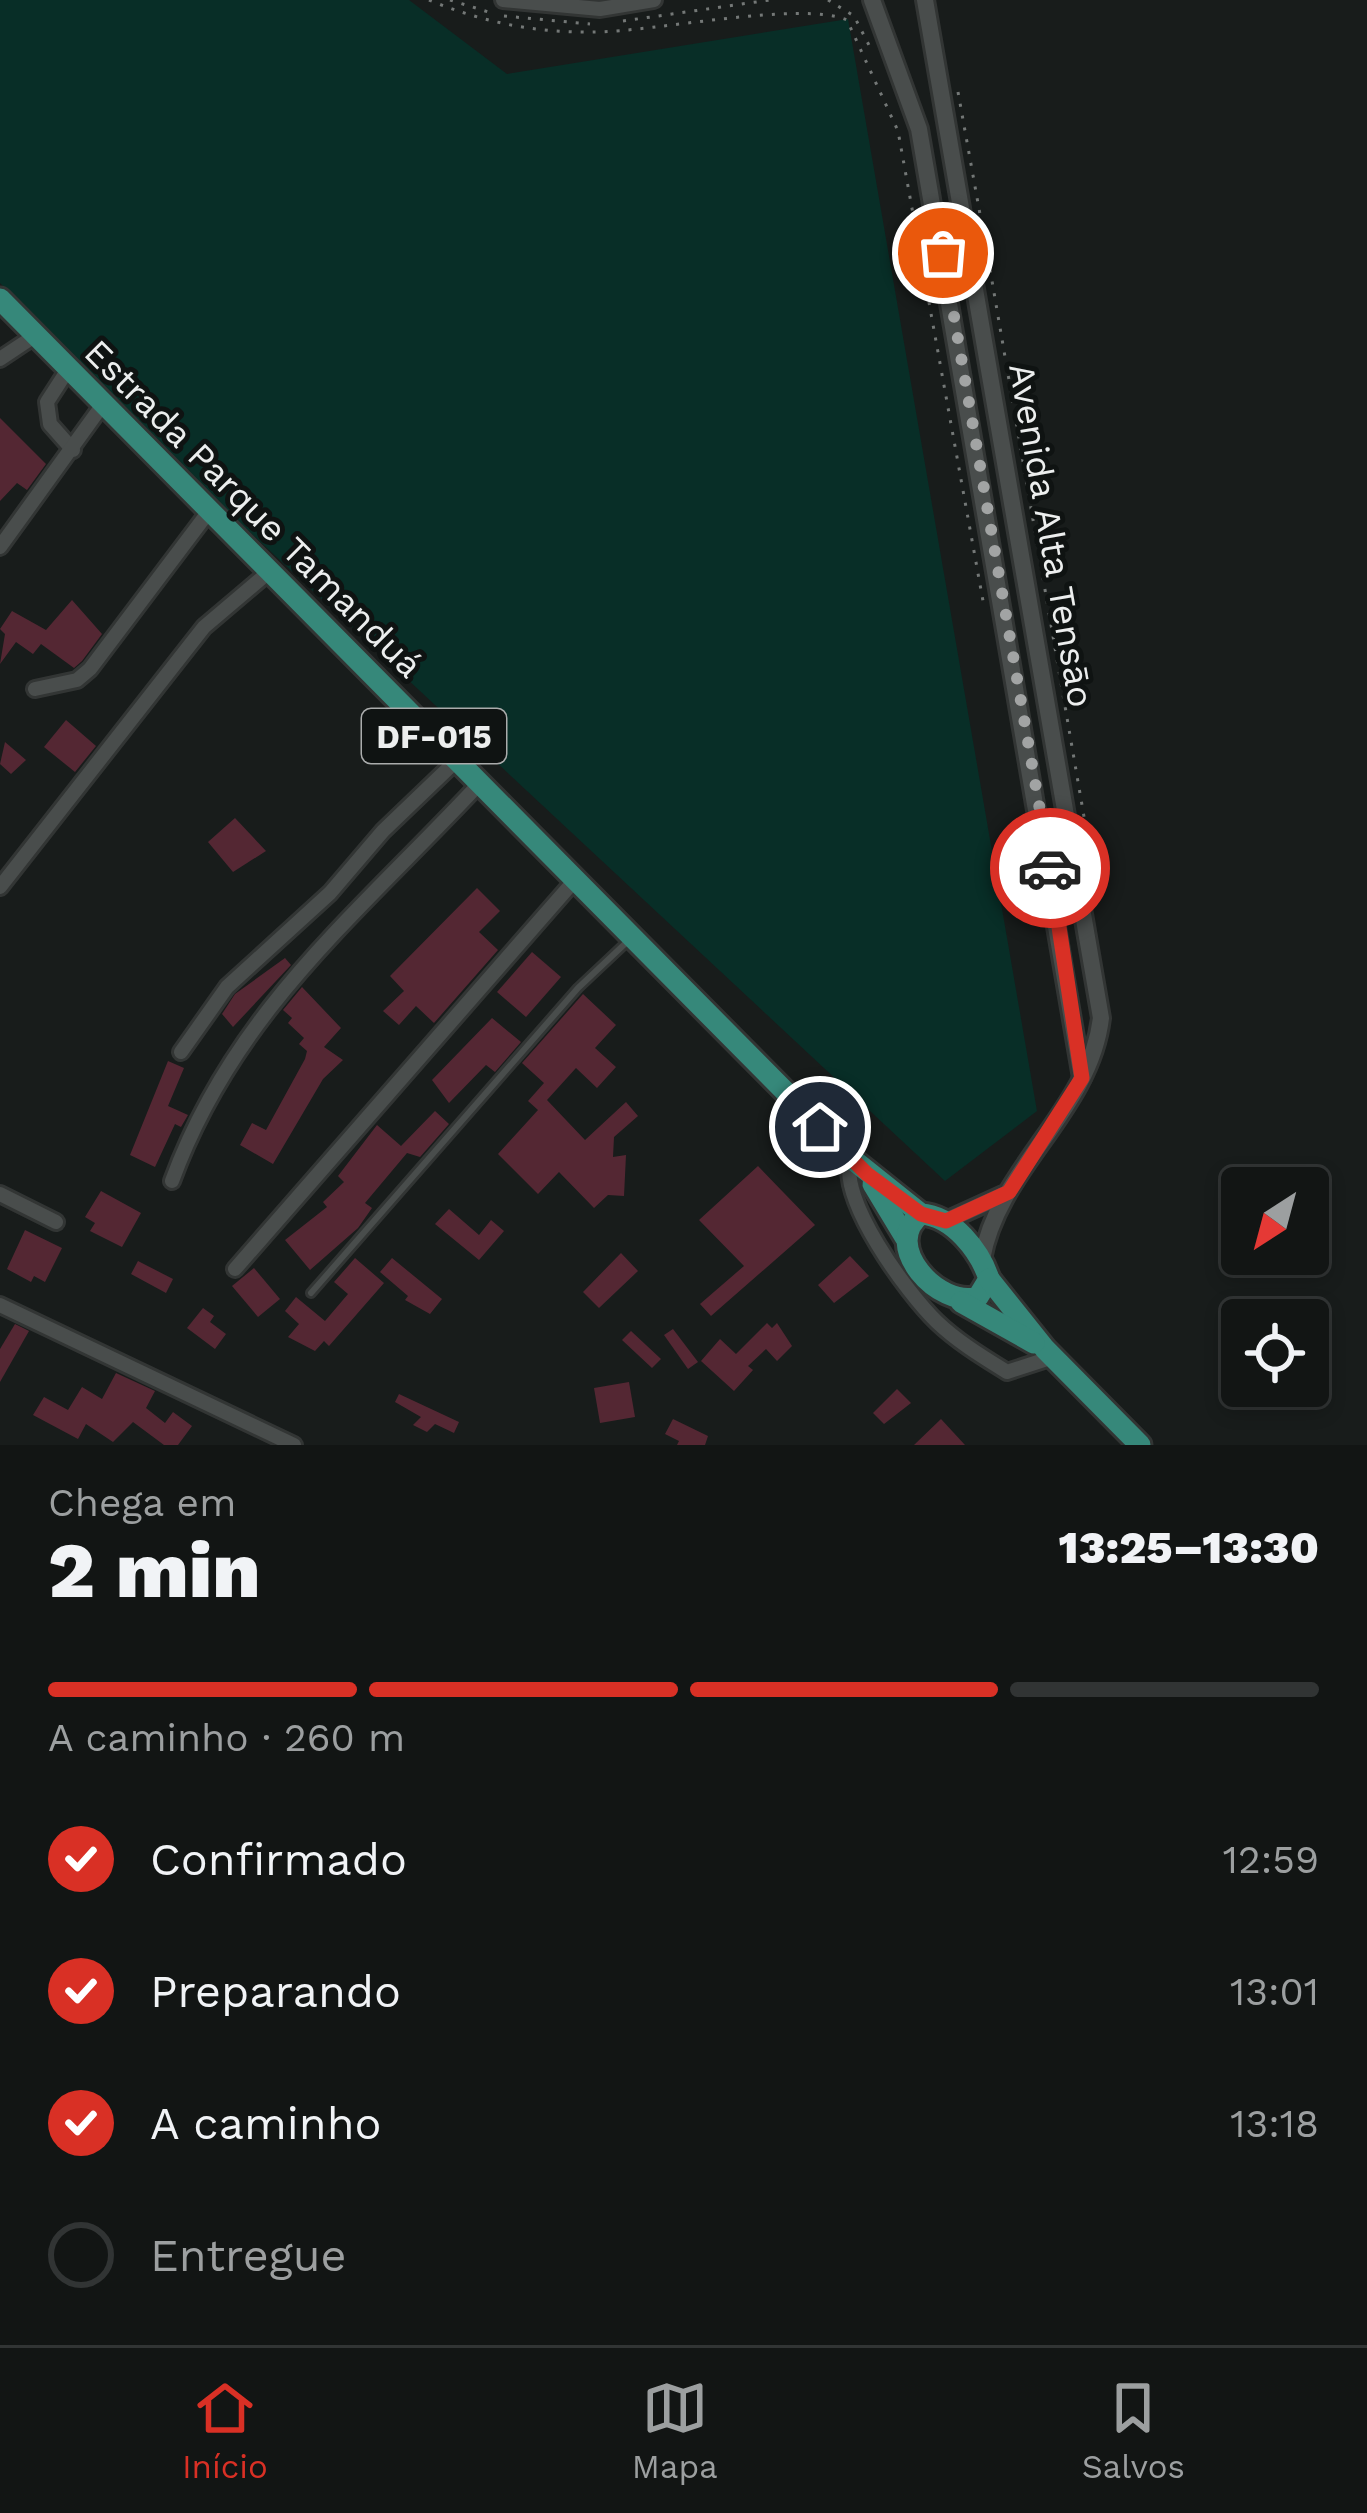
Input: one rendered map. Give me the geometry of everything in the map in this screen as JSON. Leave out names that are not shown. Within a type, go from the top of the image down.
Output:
[{"type":"main road","name":"Estrada Parque Tamanduá","points":[[0,299],[859,1166],[921,1214]]},
{"type":"main road","name":"Estrada Parque Tamanduá","points":[[859,1166],[905,1237]]},
{"type":"main road","name":"DF-015","points":[[921,1214],[946,1221],[1049,1353],[1140,1445]]},
{"type":"main road","points":[[905,1237],[921,1214]]},
{"type":"main road","name":"DF-015","points":[[905,1237],[925,1277],[1049,1353]]},
{"type":"main road","points":[[962,1302],[978,1297],[986,1269]]},
{"type":"street","points":[[503,0],[600,9],[654,0]]},
{"type":"street","name":"Avenida Alta Tensāo","points":[[872,0],[919,129],[927,170],[1082,1078]]},
{"type":"street","name":"Avenida Alta Tensāo","points":[[925,0],[1101,1018],[1098,1045],[1082,1078],[991,1223],[986,1269]]},
{"type":"street","points":[[0,359],[36,335]]},
{"type":"street","points":[[69,368],[47,402],[50,424],[73,450]]},
{"type":"street","points":[[0,548],[104,403]]},
{"type":"street","points":[[35,689],[77,680],[90,669],[210,510]]},
{"type":"street","points":[[0,887],[204,627],[270,571]]},
{"type":"street","points":[[182,1052],[227,987],[330,893],[383,831],[457,760]]},
{"type":"street","points":[[172,1181],[194,1120],[252,1025],[480,783]]},
{"type":"street","points":[[235,1269],[575,880]]},
{"type":"street","points":[[859,1166],[846,1183],[856,1207],[938,1323],[1007,1372],[1049,1353]]},
{"type":"street","points":[[946,1221],[1009,1192]]},
{"type":"street","points":[[0,1194],[56,1222]]},
{"type":"street","points":[[0,1304],[294,1445]]},
{"type":"lane","points":[[311,1293],[578,988],[632,937]]},
{"type":"path","points":[[429,0],[521,28],[597,32],[773,6]]},
{"type":"path","points":[[828,0],[854,16],[875,59]]},
{"type":"path","points":[[816,3],[837,10],[859,38],[898,131],[986,621]]},
{"type":"path","points":[[958,89],[1088,839]]},
{"type":"path","points":[[896,101],[930,254]]},
{"type":"green space","points":[[0,0],[409,0],[507,74],[848,19],[1037,1111],[945,1181],[240,523],[0,283]]},
{"type":"building","points":[[0,418],[46,464],[27,490],[17,483],[0,501]]},
{"type":"building","points":[[72,600],[102,634],[82,661],[74,668],[41,644],[33,654],[16,642],[0,664],[5,634],[0,629],[12,611],[46,630]]},
{"type":"building","points":[[66,720],[96,746],[75,772],[44,747]]},
{"type":"building","points":[[5,742],[26,760],[11,774],[0,764]]},
{"type":"building","points":[[235,818],[266,851],[233,872],[208,842]]},
{"type":"building","points":[[477,888],[500,911],[479,932],[498,950],[434,1023],[416,1006],[399,1025],[383,1011],[404,991],[390,976]]},
{"type":"building","points":[[532,952],[561,977],[526,1017],[497,992]]},
{"type":"building","points":[[285,958],[291,965],[233,1027],[222,1014],[235,994]]},
{"type":"building","points":[[302,987],[341,1028],[324,1047],[343,1060],[323,1079],[273,1164],[240,1145],[252,1123],[266,1130],[305,1059],[307,1051],[299,1044],[304,1038],[288,1023],[292,1018],[283,1010]]},
{"type":"building","points":[[583,994],[616,1025],[595,1048],[616,1067],[597,1088],[576,1068],[547,1100],[585,1140],[626,1102],[638,1116],[614,1137],[613,1157],[626,1155],[624,1196],[608,1195],[594,1208],[559,1172],[538,1194],[498,1154],[538,1110],[528,1101],[544,1083],[522,1063]]},
{"type":"building","points":[[492,1018],[521,1042],[495,1072],[486,1065],[449,1103],[432,1080]]},
{"type":"building","points":[[168,1061],[184,1068],[168,1106],[188,1115],[181,1127],[175,1124],[155,1167],[130,1155]]},
{"type":"building","points":[[435,1111],[449,1124],[420,1157],[407,1153],[365,1203],[372,1208],[358,1228],[310,1270],[285,1240],[327,1207],[323,1202],[344,1182],[338,1176],[377,1125],[401,1146]]},
{"type":"building","points":[[758,1166],[815,1225],[711,1316],[700,1304],[744,1266],[699,1220]]},
{"type":"building","points":[[101,1191],[141,1213],[122,1247],[90,1231],[95,1223],[85,1217]]},
{"type":"building","points":[[449,1209],[479,1235],[491,1220],[504,1231],[479,1260],[435,1224]]},
{"type":"building","points":[[25,1230],[62,1248],[45,1282],[34,1276],[31,1282],[7,1269]]},
{"type":"building","points":[[621,1253],[638,1271],[599,1308],[583,1292]]},
{"type":"building","points":[[850,1256],[869,1276],[834,1303],[818,1285]]},
{"type":"building","points":[[355,1258],[384,1283],[329,1346],[324,1341],[315,1351],[288,1337],[299,1324],[285,1311],[296,1297],[325,1321],[348,1294],[334,1282]]},
{"type":"building","points":[[392,1258],[442,1299],[430,1314],[405,1300],[408,1296],[380,1272]]},
{"type":"building","points":[[138,1261],[173,1279],[166,1293],[131,1274]]},
{"type":"building","points":[[254,1268],[280,1299],[258,1317],[232,1286]]},
{"type":"building","points":[[203,1308],[214,1316],[210,1322],[226,1334],[215,1349],[187,1328]]},
{"type":"building","points":[[767,1323],[772,1328],[777,1323],[792,1346],[777,1361],[766,1349],[748,1366],[753,1370],[734,1391],[701,1361],[720,1339],[736,1354]]},
{"type":"building","points":[[15,1324],[29,1331],[0,1382],[0,1349]]},
{"type":"building","points":[[673,1329],[698,1362],[688,1369],[664,1335]]},
{"type":"building","points":[[631,1331],[661,1359],[652,1368],[622,1340]]},
{"type":"building","points":[[116,1373],[155,1391],[146,1408],[165,1423],[173,1412],[192,1426],[178,1445],[164,1445],[133,1422],[113,1442],[86,1424],[78,1439],[33,1415],[44,1397],[68,1410],[82,1387],[102,1399]]},
{"type":"building","points":[[629,1382],[635,1417],[600,1423],[594,1388]]},
{"type":"building","points":[[897,1389],[911,1403],[884,1424],[873,1413]]},
{"type":"building","points":[[399,1394],[459,1422],[454,1433],[435,1424],[427,1432],[413,1425],[421,1417],[395,1402]]},
{"type":"building","points":[[673,1419],[708,1436],[705,1445],[677,1445],[679,1441],[665,1434]]},
{"type":"building","points":[[941,1419],[965,1445],[914,1445]]},
{"type":"way so far","points":[[943,253],[1050,868]]},
{"type":"route","points":[[820,1127],[867,1174],[921,1214],[946,1221],[1009,1192],[1066,1110],[1082,1078],[1050,868]]}]
